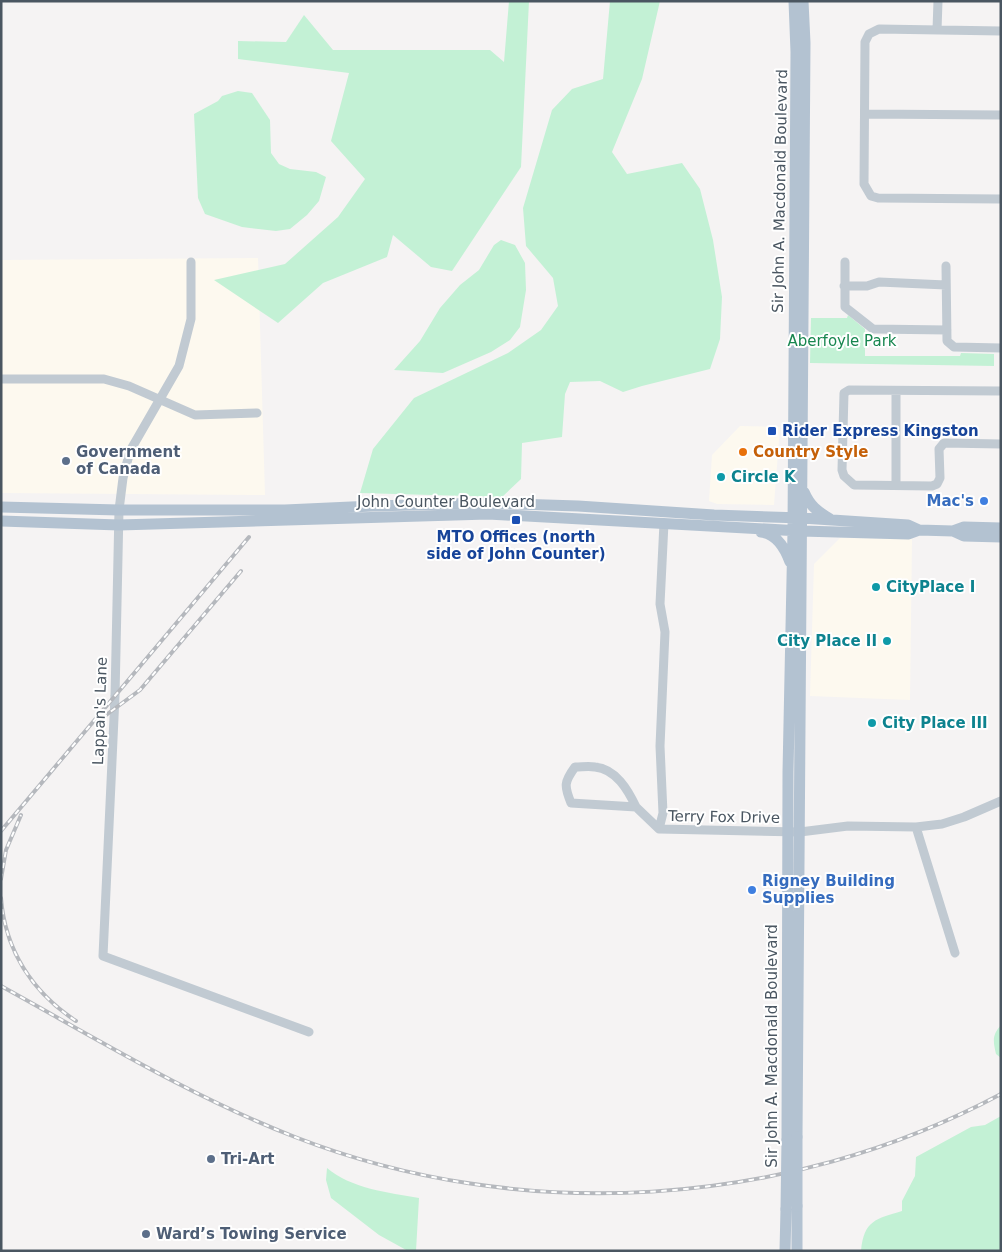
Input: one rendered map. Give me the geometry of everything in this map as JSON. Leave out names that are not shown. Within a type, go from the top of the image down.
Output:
[{"type":"main road","name":"Sir John A. Macdonald Boulevard","points":[[785,1251],[786,1209],[792,1139],[797,531],[796,62],[794,1]]},
{"type":"main road","name":"Sir John A. Macdonald Boulevard","points":[[797,518],[802,488],[805,63],[803,1]]},
{"type":"main road","points":[[802,488],[813,509],[832,521]]},
{"type":"main road","name":"John Counter Boulevard","points":[[1,508],[285,510],[488,503],[797,518],[908,526],[919,530],[953,531],[964,527],[1001,528]]},
{"type":"main road","name":"John Counter Boulevard","points":[[1,521],[119,525],[488,514],[797,531],[908,534],[919,530]]},
{"type":"main road","points":[[734,527],[766,533],[779,541],[786,550],[791,566]]},
{"type":"main road","name":"Sir John A. Macdonald Boulevard","points":[[794,832],[791,566],[797,531]]},
{"type":"main road","name":"John Counter Boulevard","points":[[953,531],[964,536],[1001,537]]},
{"type":"main road","name":"Sir John A. Macdonald Boulevard","points":[[792,1139],[798,1206],[797,1251]]},
{"type":"street","points":[[937,30],[938,1]]},
{"type":"street","points":[[1001,31],[879,29],[869,34],[865,42],[864,114],[864,184],[871,196],[878,198],[1001,199]]},
{"type":"street","points":[[864,114],[1001,115]]},
{"type":"street","name":"Lappan's Lane","points":[[191,262],[191,319],[179,366],[130,451],[123,478],[119,510],[115,696],[103,956],[309,1032]]},
{"type":"street","points":[[845,262],[845,308],[873,329],[946,330]]},
{"type":"street","points":[[946,266],[947,341],[954,347],[1001,348]]},
{"type":"street","points":[[844,286],[867,286],[880,282],[946,285]]},
{"type":"street","points":[[1,379],[104,379],[129,386],[195,415],[257,413]]},
{"type":"street","points":[[1001,392],[849,390],[844,393],[842,470],[844,476],[854,485],[932,486],[937,484],[940,478],[939,449],[944,443],[1001,444]]},
{"type":"street","points":[[896,391],[896,485]]},
{"type":"street","name":"Terry Fox Drive","points":[[664,523],[660,604],[665,632],[660,746],[664,813],[660,829],[794,832],[848,826],[916,827],[942,824],[1001,801]]},
{"type":"street","points":[[636,807],[571,803],[565,788],[568,776],[575,768],[597,767],[614,775],[627,790],[636,807],[660,829]]},
{"type":"street","points":[[916,827],[956,953]]},
{"type":"shaded area","points":[[258,258],[265,495],[1,493],[1,260]]},
{"type":"shaded area","points":[[740,426],[780,427],[774,505],[717,504],[709,501],[712,455]]},
{"type":"shaded area","points":[[840,538],[912,539],[910,700],[810,696],[814,564]]},
{"type":"green space","points":[[509,1],[529,1],[521,167],[452,271],[431,267],[393,235],[387,257],[323,283],[278,323],[214,280],[285,264],[338,217],[365,179],[331,141],[349,73],[238,59],[238,41],[286,42],[304,15],[333,50],[490,50],[504,62]]},
{"type":"green space","points":[[610,1],[660,1],[642,79],[612,152],[627,174],[682,163],[700,189],[713,240],[722,297],[720,339],[710,369],[623,392],[600,381],[570,382],[565,394],[562,437],[522,443],[521,479],[502,497],[360,493],[373,449],[414,398],[508,353],[541,330],[558,306],[553,278],[526,246],[523,208],[552,110],[572,89],[603,79]]},
{"type":"green space","points":[[238,91],[252,93],[270,120],[271,153],[279,164],[290,169],[316,172],[326,177],[319,201],[307,215],[290,229],[276,231],[242,227],[205,214],[198,198],[194,114],[218,101],[222,96]]},
{"type":"green space","points":[[501,240],[515,245],[525,263],[526,290],[520,327],[510,340],[491,352],[443,373],[394,370],[420,341],[440,308],[460,285],[479,270],[494,245]]},
{"type":"green space","name":"Aberfoyle Park","points":[[848,315],[865,329],[865,356],[960,356],[961,353],[994,354],[994,366],[810,363],[811,318],[847,318]]},
{"type":"green space","points":[[1001,1025],[1001,1058],[996,1054],[994,1042],[996,1032]]},
{"type":"green space","points":[[1001,1116],[1001,1251],[861,1251],[865,1233],[873,1222],[902,1211],[902,1201],[915,1176],[916,1157],[971,1127],[985,1125]]},
{"type":"green space","points":[[327,1168],[336,1175],[370,1189],[419,1198],[416,1251],[408,1251],[379,1235],[331,1198],[326,1180]]},
{"type":"railway","points":[[1,831],[249,537]]},
{"type":"railway","points":[[102,718],[140,690],[241,571]]},
{"type":"railway","points":[[1,879],[6,850],[21,815]]},
{"type":"railway","points":[[1,898],[8,935],[24,968],[46,997],[76,1021]]},
{"type":"railway","points":[[1,986],[182,1086],[257,1121],[295,1137],[381,1165],[470,1184],[561,1192],[652,1192],[743,1181],[832,1162],[918,1132],[1001,1094]]},
{"type":"place","name":"Rider Express Kingston","points":[[772,431]]},
{"type":"place","name":"Country Style","points":[[743,452]]},
{"type":"place","name":"Government of Canada","points":[[66,461]]},
{"type":"place","name":"Circle K","points":[[721,477]]},
{"type":"place","name":"Mac's","points":[[984,501]]},
{"type":"place","name":"MTO Offices (north side of John Counter)","points":[[516,520]]},
{"type":"place","name":"CityPlace I","points":[[876,587]]},
{"type":"place","name":"City Place II","points":[[887,641]]},
{"type":"place","name":"City Place III","points":[[872,723]]},
{"type":"place","name":"Rigney Building Supplies","points":[[752,890]]},
{"type":"place","name":"Tri-Art","points":[[211,1159]]},
{"type":"place","name":"Ward’s Towing Service","points":[[146,1234]]}]
